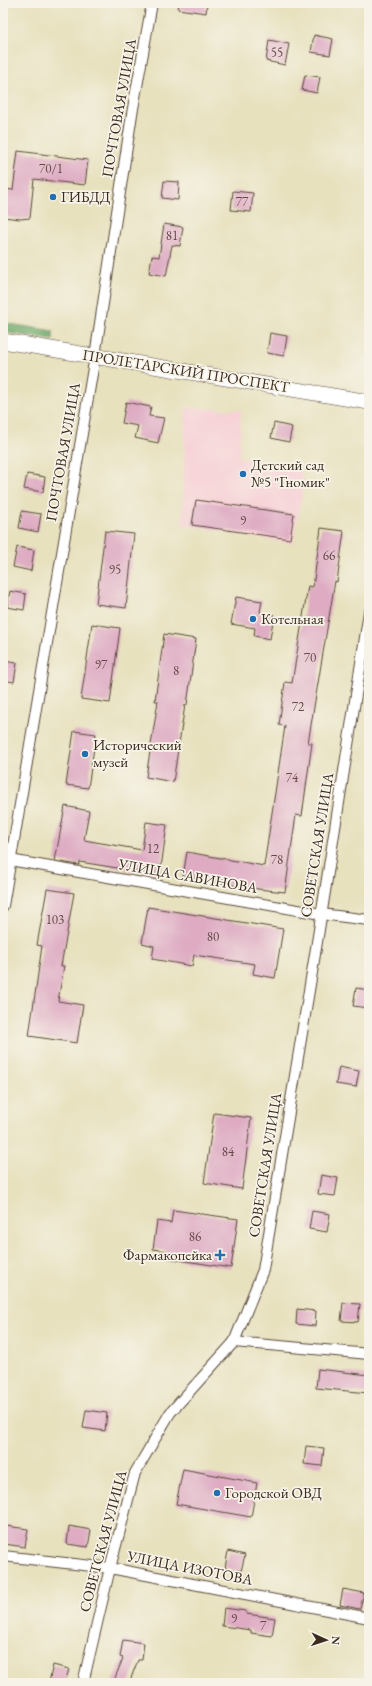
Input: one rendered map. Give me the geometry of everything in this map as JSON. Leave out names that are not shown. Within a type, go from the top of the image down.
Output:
[{"type":"street","name":"ПОЧТОВАЯ УЛИЦА","points":[[3,906],[6,859],[95,356],[132,114],[152,3]]},
{"type":"street","name":"ПРОЛЕТАРСКИЙ ПРОСПЕКТ","points":[[3,341],[369,402]]},
{"type":"street","name":"СОВЕТСКАЯ УЛИЦА","points":[[83,1683],[110,1568],[135,1473],[170,1413],[234,1342],[263,1270],[369,612]]},
{"type":"street","name":"УЛИЦА САВИНОВА","points":[[6,859],[321,914],[369,920]]},
{"type":"street","points":[[234,1342],[369,1354]]},
{"type":"street","name":"УЛИЦА ИЗОТОВА","points":[[3,1556],[110,1568],[369,1618]]},
{"type":"shaded area","name":"Детский сад №5 \"Гномик\"","points":[[186,408],[241,410],[239,458],[299,466],[304,481],[293,544],[182,524]]},
{"type":"green space","points":[[3,323],[53,331],[53,340],[3,332]]},
{"type":"building","points":[[179,3],[207,3],[206,13],[178,9]]},
{"type":"building","points":[[314,35],[333,39],[330,55],[311,52]]},
{"type":"building","points":[[269,40],[289,44],[285,65],[266,61]]},
{"type":"building","points":[[305,75],[320,77],[317,93],[302,90]]},
{"type":"building","points":[[18,151],[88,160],[85,185],[34,179],[30,218],[20,219],[3,217],[3,189],[13,190]]},
{"type":"building","points":[[164,181],[179,182],[178,200],[162,198]]},
{"type":"building","points":[[233,191],[253,193],[251,212],[231,210]]},
{"type":"building","points":[[164,224],[183,227],[180,246],[172,245],[166,276],[149,273],[152,256],[159,257]]},
{"type":"building","points":[[270,333],[287,336],[284,356],[267,353]]},
{"type":"building","points":[[126,402],[151,407],[149,416],[164,418],[158,443],[135,438],[138,426],[122,423]]},
{"type":"building","points":[[274,423],[292,427],[289,442],[271,438]]},
{"type":"building","points":[[27,474],[45,477],[43,492],[24,489]]},
{"type":"building","points":[[196,500],[294,514],[290,539],[192,525]]},
{"type":"building","points":[[22,511],[41,514],[38,532],[19,528]]},
{"type":"building","points":[[321,528],[344,531],[337,582],[335,581],[308,743],[312,743],[302,816],[296,815],[285,892],[249,888],[183,876],[187,852],[264,866],[285,726],[279,725],[285,682],[292,683],[308,586],[313,587]]},
{"type":"building","points":[[105,531],[134,534],[126,608],[96,604]]},
{"type":"building","points":[[17,547],[34,550],[31,571],[13,567]]},
{"type":"building","points":[[10,591],[26,594],[24,610],[7,607]]},
{"type":"building","name":"Котельная","points":[[236,597],[262,601],[260,612],[274,615],[270,639],[254,636],[255,628],[231,624]]},
{"type":"building","points":[[92,624],[120,628],[110,703],[81,699]]},
{"type":"building","points":[[164,634],[196,639],[187,705],[185,705],[173,782],[146,777],[158,701],[155,701]]},
{"type":"building","points":[[3,661],[17,663],[14,682],[3,680]]},
{"type":"building","points":[[74,731],[96,734],[88,788],[66,785]]},
{"type":"building","points":[[65,806],[89,811],[84,840],[142,850],[146,822],[167,825],[160,875],[80,862],[79,865],[55,861]]},
{"type":"building","points":[[47,889],[74,893],[61,966],[64,966],[58,1001],[83,1005],[77,1043],[29,1036],[42,946],[37,945]]},
{"type":"building","points":[[148,907],[283,929],[275,978],[253,974],[255,964],[194,955],[192,966],[152,959],[154,946],[142,943]]},
{"type":"building","points":[[356,988],[369,990],[369,1008],[353,1006]]},
{"type":"building","points":[[339,1067],[359,1071],[356,1087],[336,1084]]},
{"type":"building","points":[[214,1113],[251,1118],[242,1189],[204,1183]]},
{"type":"building","points":[[321,1175],[338,1178],[335,1196],[318,1194]]},
{"type":"building","points":[[173,1210],[238,1219],[231,1268],[166,1258],[167,1251],[153,1249],[157,1221],[171,1223]]},
{"type":"building","points":[[312,1211],[330,1214],[327,1232],[309,1229]]},
{"type":"building","points":[[343,1303],[360,1304],[358,1322],[341,1321]]},
{"type":"building","points":[[297,1309],[316,1311],[315,1326],[296,1324]]},
{"type":"building","points":[[318,1369],[369,1375],[369,1393],[316,1388]]},
{"type":"building","points":[[86,1410],[107,1413],[105,1431],[83,1428]]},
{"type":"building","points":[[306,1446],[324,1448],[322,1466],[304,1464]]},
{"type":"building","name":"Городской ОВД","points":[[183,1469],[257,1483],[251,1517],[176,1504]]},
{"type":"building","points":[[6,1526],[28,1529],[25,1547],[4,1544]]},
{"type":"building","points":[[69,1526],[91,1530],[88,1547],[67,1544]]},
{"type":"building","points":[[228,1551],[245,1555],[241,1571],[225,1568]]},
{"type":"building","points":[[343,1589],[364,1593],[360,1609],[340,1605]]},
{"type":"building","points":[[224,1608],[246,1611],[246,1614],[275,1618],[272,1636],[251,1633],[251,1630],[222,1626]]},
{"type":"building","points":[[123,1640],[144,1643],[142,1660],[138,1660],[129,1683],[113,1683],[123,1658],[120,1657]]},
{"type":"building","points":[[53,1665],[69,1669],[65,1683],[49,1682]]},
{"type":"place","name":"ГИБДД","points":[[53,197]]},
{"type":"place","name":"Детский сад №5 \"Гномик\"","points":[[243,474]]},
{"type":"place","name":"Котельная","points":[[253,619]]},
{"type":"place","name":"Исторический музей","points":[[85,754]]},
{"type":"place","name":"Фармакопейка","points":[[220,1255]]},
{"type":"place","name":"Городской ОВД","points":[[217,1493]]}]
